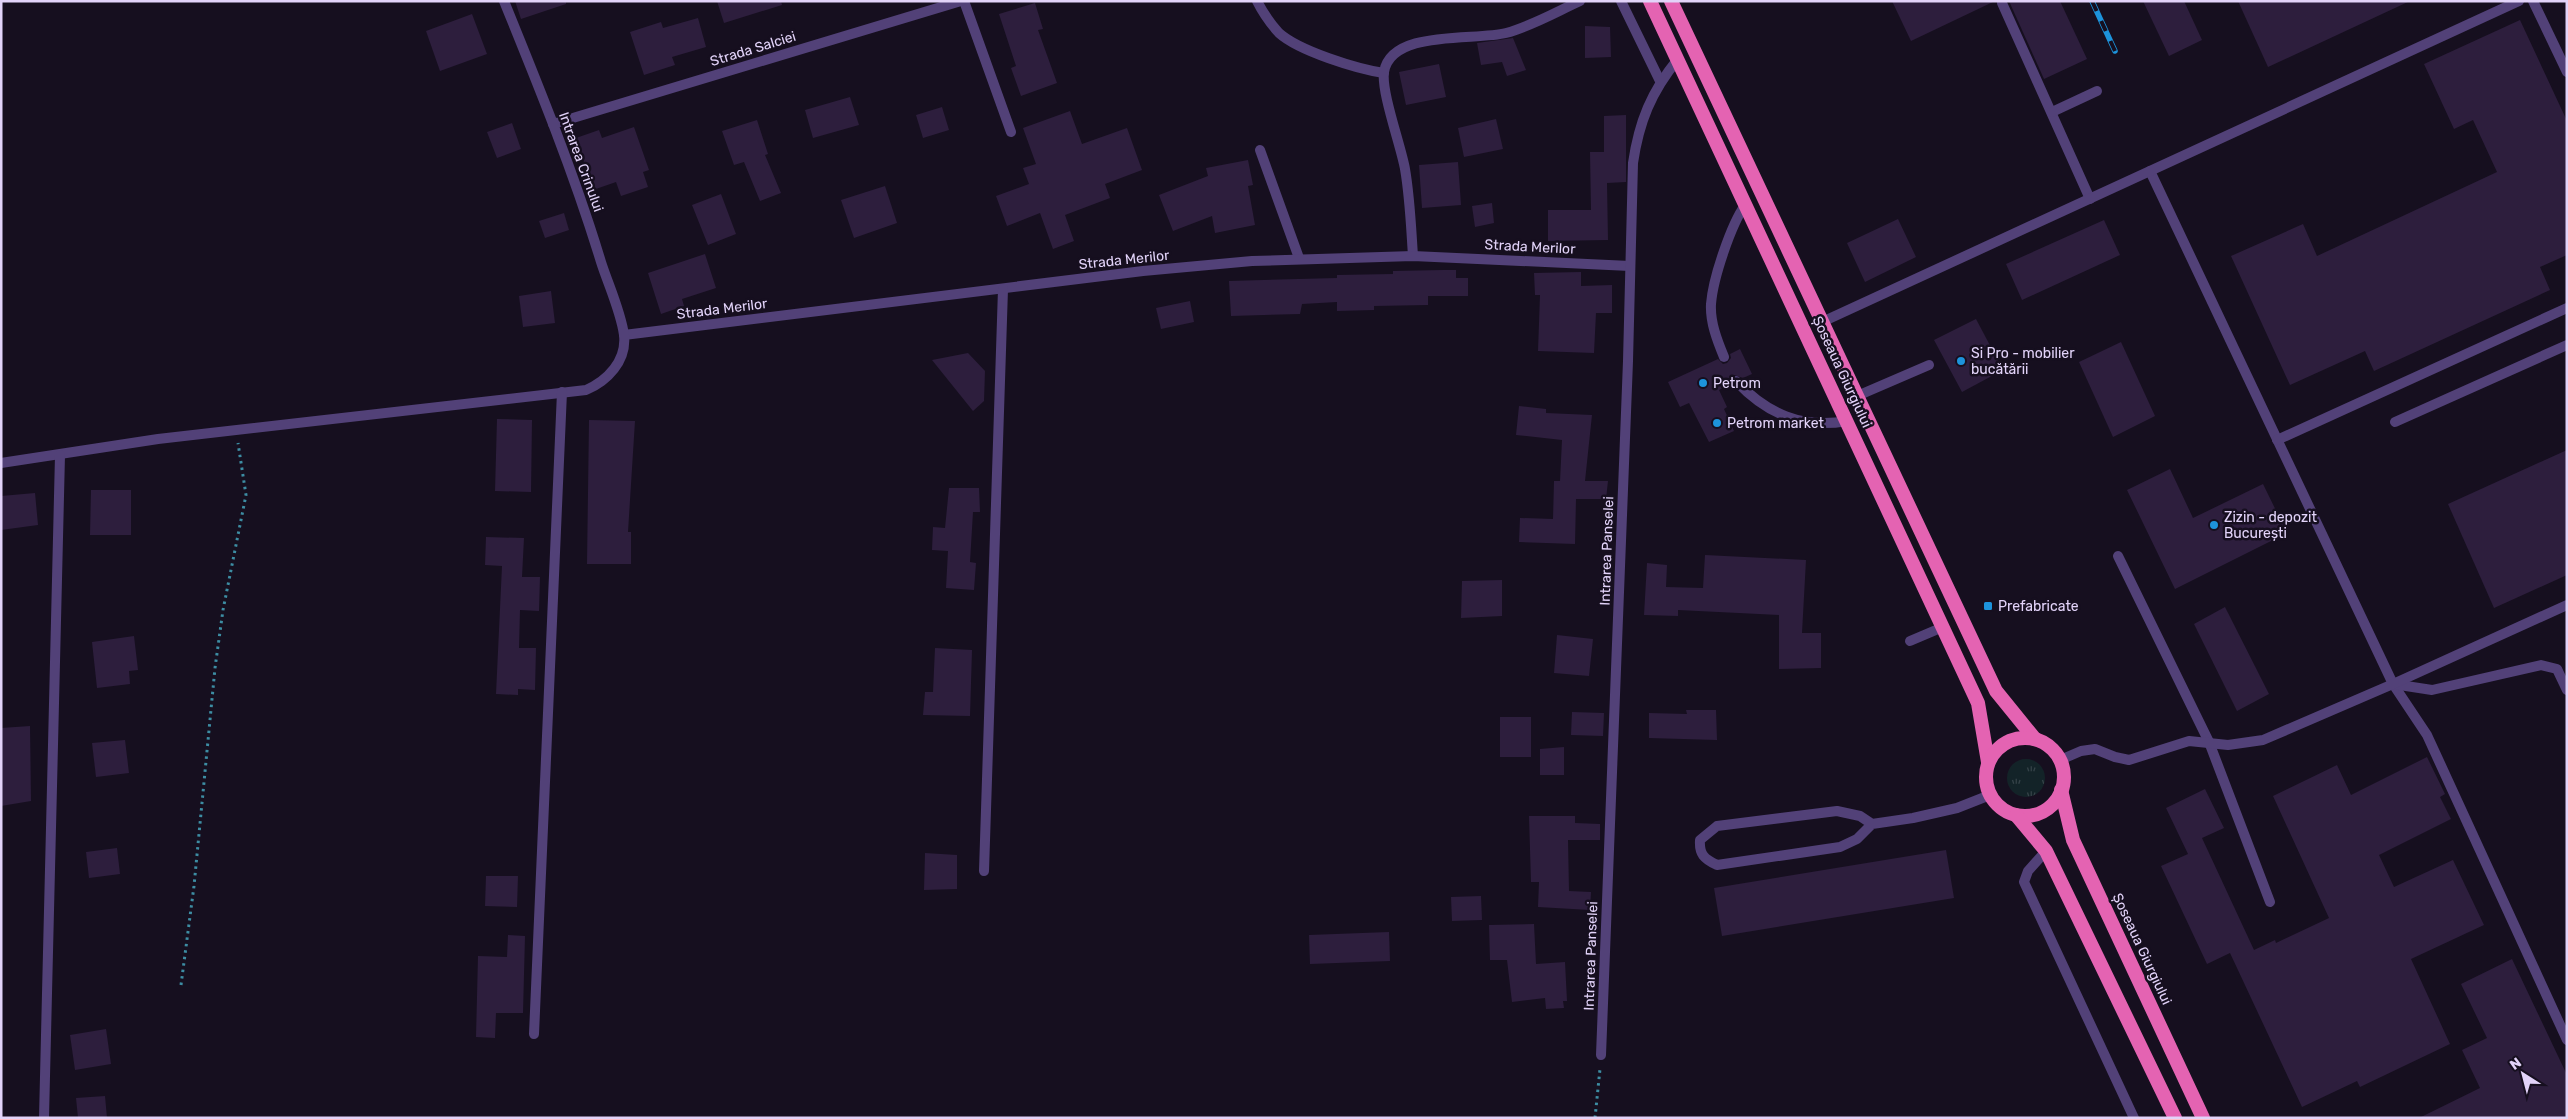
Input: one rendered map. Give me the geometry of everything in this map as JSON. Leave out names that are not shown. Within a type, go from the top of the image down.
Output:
[{"type":"highway","name":"Șoseaua Giurgiului","points":[[1650,1],[1978,703],[1988,762],[1986,778],[1990,795]]},
{"type":"highway","name":"Șoseaua Giurgiului","points":[[1671,1],[1996,690],[2035,739],[2050,747],[2060,760],[2064,775],[2061,790],[2073,840],[2203,1118]]},
{"type":"highway","points":[[1988,762],[1994,752],[2013,740],[2035,739]]},
{"type":"highway","points":[[2016,815],[2038,813],[2056,800],[2061,790]]},
{"type":"highway","points":[[1990,795],[2002,809],[2016,815],[2046,851],[2175,1118]]},
{"type":"street","name":"Intrarea Crinului","points":[[504,1],[553,124],[588,221],[624,335]]},
{"type":"street","name":"Strada Salciei","points":[[553,124],[948,3],[962,1]]},
{"type":"street","points":[[962,1],[1011,132]]},
{"type":"street","points":[[1257,1],[1268,21],[1281,35],[1317,53],[1358,69],[1384,73]]},
{"type":"street","points":[[1413,256],[1405,168],[1386,91],[1384,73],[1388,59],[1398,51],[1420,42],[1505,33],[1580,1]]},
{"type":"street","points":[[1621,1],[1660,81]]},
{"type":"street","points":[[1822,322],[2518,1]]},
{"type":"street","points":[[2533,1],[2567,72]]},
{"type":"street","points":[[2002,3],[2090,199]]},
{"type":"street","name":"Intrarea Panselei","points":[[1601,1055],[1633,163],[1637,134],[1660,81],[1678,59]]},
{"type":"street","points":[[2052,112],[2097,91]]},
{"type":"street","points":[[1260,150],[1299,258]]},
{"type":"street","points":[[2150,171],[2393,684],[2427,735],[2567,1040]]},
{"type":"street","points":[[1724,356],[1713,329],[1711,304],[1730,233],[1745,205]]},
{"type":"street","name":"Strada Merilor","points":[[624,335],[1143,271],[1299,258],[1413,256],[1630,266]]},
{"type":"street","points":[[984,871],[1004,289]]},
{"type":"street","points":[[2277,440],[2567,308]]},
{"type":"street","points":[[1,463],[158,439],[586,390],[598,385],[618,364],[624,335]]},
{"type":"street","points":[[2395,422],[2567,346]]},
{"type":"street","points":[[1857,396],[1929,365]]},
{"type":"street","points":[[1736,381],[1763,406],[1781,414],[1809,424],[1828,425],[1847,421]]},
{"type":"street","points":[[534,1034],[562,392]]},
{"type":"street","points":[[44,1118],[60,455]]},
{"type":"street","points":[[2118,556],[2208,742],[2270,902]]},
{"type":"street","points":[[2060,760],[2081,751],[2094,749],[2114,757],[2129,760],[2189,741],[2228,745],[2263,740],[2393,684],[2567,605]]},
{"type":"street","points":[[1910,641],[1944,627]]},
{"type":"street","points":[[2393,684],[2432,690],[2541,665],[2557,669],[2567,690]]},
{"type":"street","points":[[1872,824],[1860,816],[1837,810],[1717,826],[1700,840],[1700,853],[1704,858],[1717,865],[1840,847],[1857,839],[1872,824],[1913,818],[1957,808],[1990,795]]},
{"type":"street","points":[[2046,851],[2028,871],[2024,882],[2134,1118]]},
{"type":"path","points":[[182,985],[194,886],[215,668],[223,610],[246,495],[242,456],[235,430]]},
{"type":"path","points":[[1595,1118],[1601,1055]]},
{"type":"green space","points":[[2026,759],[2040,764],[2045,778],[2040,792],[2026,797],[2012,792],[2007,778],[2012,764]]},
{"type":"building","points":[[515,1],[566,1],[566,4],[521,19]]},
{"type":"building","points":[[717,1],[781,1],[782,5],[724,23]]},
{"type":"building","points":[[1892,1],[1995,1],[1911,41]]},
{"type":"building","points":[[2009,1],[2060,1],[2087,59],[2044,79]]},
{"type":"building","points":[[2143,1],[2184,1],[2202,40],[2169,56]]},
{"type":"building","points":[[2238,1],[2410,1],[2268,67]]},
{"type":"building","points":[[1035,3],[1043,29],[1038,30],[1057,83],[1021,96],[1011,68],[1016,66],[999,14]]},
{"type":"building","points":[[472,14],[487,54],[440,71],[426,31]]},
{"type":"building","points":[[698,18],[706,47],[672,57],[675,65],[644,75],[630,32],[661,22],[663,28]]},
{"type":"building","points":[[2520,20],[2567,121],[2567,255],[2540,267],[2550,290],[2374,371],[2365,351],[2290,385],[2231,256],[2303,224],[2317,256],[2497,172],[2473,120],[2454,129],[2424,64]]},
{"type":"building","points":[[1585,26],[1610,27],[1611,57],[1585,58]]},
{"type":"building","points":[[1513,38],[1526,70],[1507,76],[1502,62],[1481,65],[1477,43]]},
{"type":"building","points":[[1439,64],[1446,97],[1406,105],[1399,72]]},
{"type":"building","points":[[850,97],[859,125],[813,138],[805,110]]},
{"type":"building","points":[[942,107],[949,130],[923,138],[916,115]]},
{"type":"building","points":[[1070,111],[1082,144],[1127,128],[1142,170],[1105,184],[1110,198],[1065,215],[1074,241],[1053,249],[1040,213],[1007,226],[996,196],[1029,184],[1023,168],[1036,164],[1023,128]]},
{"type":"building","points":[[1626,115],[1626,182],[1607,183],[1608,240],[1548,241],[1548,210],[1591,210],[1590,152],[1604,152],[1604,116]]},
{"type":"building","points":[[1496,119],[1503,149],[1464,157],[1458,128]]},
{"type":"building","points":[[757,120],[768,154],[765,155],[781,193],[760,201],[744,162],[734,165],[722,131]]},
{"type":"building","points":[[512,123],[521,149],[497,158],[487,132]]},
{"type":"building","points":[[634,127],[649,170],[643,172],[648,187],[621,196],[616,182],[593,190],[576,138],[599,130],[602,138]]},
{"type":"building","points":[[1248,160],[1253,185],[1248,186],[1255,225],[1215,233],[1212,216],[1173,231],[1159,195],[1208,176],[1206,168]]},
{"type":"building","points":[[1458,162],[1461,205],[1422,208],[1419,165]]},
{"type":"building","points":[[885,186],[897,223],[854,238],[841,200]]},
{"type":"building","points":[[721,194],[736,234],[708,245],[692,205]]},
{"type":"building","points":[[1492,203],[1494,223],[1475,227],[1472,206]]},
{"type":"building","points":[[564,213],[569,230],[545,238],[539,221]]},
{"type":"building","points":[[1898,219],[1916,257],[1865,282],[1847,243]]},
{"type":"building","points":[[2104,220],[2120,255],[2022,300],[2006,264]]},
{"type":"building","points":[[705,254],[716,288],[682,299],[684,306],[661,314],[648,273]]},
{"type":"building","points":[[1456,270],[1456,278],[1468,278],[1468,296],[1428,296],[1428,305],[1374,306],[1374,310],[1337,311],[1337,302],[1302,304],[1300,314],[1231,316],[1229,281],[1337,278],[1337,275],[1393,274],[1393,271]]},
{"type":"building","points":[[1581,272],[1581,286],[1612,285],[1612,313],[1596,313],[1594,353],[1538,351],[1540,295],[1535,295],[1534,273]]},
{"type":"building","points":[[551,291],[555,323],[523,327],[519,296]]},
{"type":"building","points":[[1190,301],[1194,322],[1161,329],[1156,308]]},
{"type":"building","points":[[1976,319],[2003,370],[1962,392],[1934,340]]},
{"type":"building","points":[[2121,342],[2155,416],[2113,437],[2079,362]]},
{"type":"building","points":[[1740,349],[1752,374],[1743,378],[1734,375],[1730,379],[1730,384],[1719,390],[1727,407],[1724,409],[1734,431],[1709,442],[1689,403],[1680,407],[1668,382],[1718,359],[1723,364],[1727,363],[1731,358],[1730,354]]},
{"type":"building","points":[[968,353],[985,371],[984,401],[973,411],[932,360]]},
{"type":"building","points":[[1519,406],[1546,409],[1546,413],[1592,415],[1585,481],[1608,481],[1606,499],[1576,499],[1575,544],[1519,542],[1520,518],[1553,519],[1554,481],[1560,481],[1562,440],[1516,435]]},
{"type":"building","points":[[497,419],[532,420],[531,492],[495,491]]},
{"type":"building","points":[[589,420],[635,421],[628,532],[631,532],[631,564],[587,564]]},
{"type":"building","points":[[2567,450],[2567,575],[2494,608],[2448,504]]},
{"type":"building","name":"Zizin - depozit București","points":[[2170,469],[2193,518],[2263,484],[2287,533],[2175,589],[2127,490]]},
{"type":"building","points":[[949,488],[979,488],[980,512],[973,512],[970,562],[976,563],[974,590],[946,588],[948,551],[932,550],[933,527],[945,528]]},
{"type":"building","points":[[91,490],[131,490],[131,535],[90,535]]},
{"type":"building","points":[[35,493],[38,525],[1,530],[1,496]]},
{"type":"building","points":[[486,537],[524,538],[522,577],[540,577],[539,611],[520,610],[519,648],[536,648],[535,690],[518,689],[518,695],[496,694],[502,566],[485,565]]},
{"type":"building","points":[[1705,555],[1806,560],[1802,633],[1821,633],[1821,668],[1779,669],[1779,615],[1678,610],[1678,616],[1644,615],[1647,563],[1667,565],[1666,587],[1703,588]]},
{"type":"building","points":[[1502,580],[1502,616],[1461,618],[1462,581]]},
{"type":"building","points":[[2225,607],[2269,694],[2237,711],[2194,624]]},
{"type":"building","points":[[1557,635],[1593,639],[1589,676],[1554,673]]},
{"type":"building","points":[[134,636],[138,670],[129,671],[130,684],[97,688],[92,642]]},
{"type":"building","points":[[935,648],[972,650],[970,716],[923,715],[925,692],[933,692]]},
{"type":"building","points":[[1686,710],[1716,710],[1717,740],[1649,738],[1649,713],[1687,714]]},
{"type":"building","points":[[1572,712],[1604,713],[1603,736],[1571,735]]},
{"type":"building","points":[[1500,717],[1531,717],[1531,757],[1500,757]]},
{"type":"building","points":[[30,726],[31,801],[1,806],[1,728]]},
{"type":"building","points":[[125,740],[129,773],[96,777],[92,743]]},
{"type":"building","points":[[1564,747],[1564,775],[1540,775],[1540,749]]},
{"type":"building","points":[[2427,757],[2445,794],[2440,797],[2451,819],[2379,855],[2394,887],[2453,860],[2484,925],[2411,959],[2450,1044],[2360,1087],[2357,1081],[2302,1107],[2230,953],[2207,964],[2161,866],[2188,854],[2166,808],[2205,789],[2224,828],[2202,838],[2254,950],[2275,940],[2276,943],[2329,918],[2273,796],[2337,765],[2351,795]]},
{"type":"building","points":[[1529,816],[1575,816],[1575,823],[1600,824],[1600,840],[1568,840],[1569,891],[1591,892],[1590,910],[1538,907],[1539,882],[1531,882]]},
{"type":"building","points":[[117,848],[120,874],[89,878],[86,852]]},
{"type":"building","points":[[1946,850],[1954,898],[1722,936],[1714,888]]},
{"type":"building","points":[[925,853],[957,855],[957,889],[924,890]]},
{"type":"building","points":[[486,876],[518,876],[517,907],[485,906]]},
{"type":"building","points":[[1481,896],[1482,920],[1452,921],[1451,897]]},
{"type":"building","points":[[1534,924],[1536,964],[1565,962],[1567,1001],[1563,1001],[1564,1008],[1546,1009],[1545,998],[1512,1002],[1507,960],[1490,960],[1489,925]]},
{"type":"building","points":[[1389,932],[1390,961],[1310,964],[1309,935]]},
{"type":"building","points":[[508,935],[525,936],[523,1013],[496,1013],[495,1038],[476,1037],[478,956],[507,957]]},
{"type":"building","points":[[2512,959],[2567,1075],[2567,1118],[2419,1118],[2480,1088],[2462,1050],[2487,1038],[2461,984]]},
{"type":"building","points":[[106,1029],[111,1064],[75,1070],[70,1035]]},
{"type":"building","points":[[105,1096],[107,1118],[78,1118],[76,1098]]},
{"type":"railway","points":[[2092,1],[2115,51]]},
{"type":"place","name":"Si Pro - mobilier bucătării","points":[[1961,361]]},
{"type":"place","name":"Petrom","points":[[1703,383]]},
{"type":"place","name":"Petrom market","points":[[1717,423]]},
{"type":"place","name":"Zizin - depozit București","points":[[2214,525]]},
{"type":"place","name":"Prefabricate","points":[[1988,606]]}]
